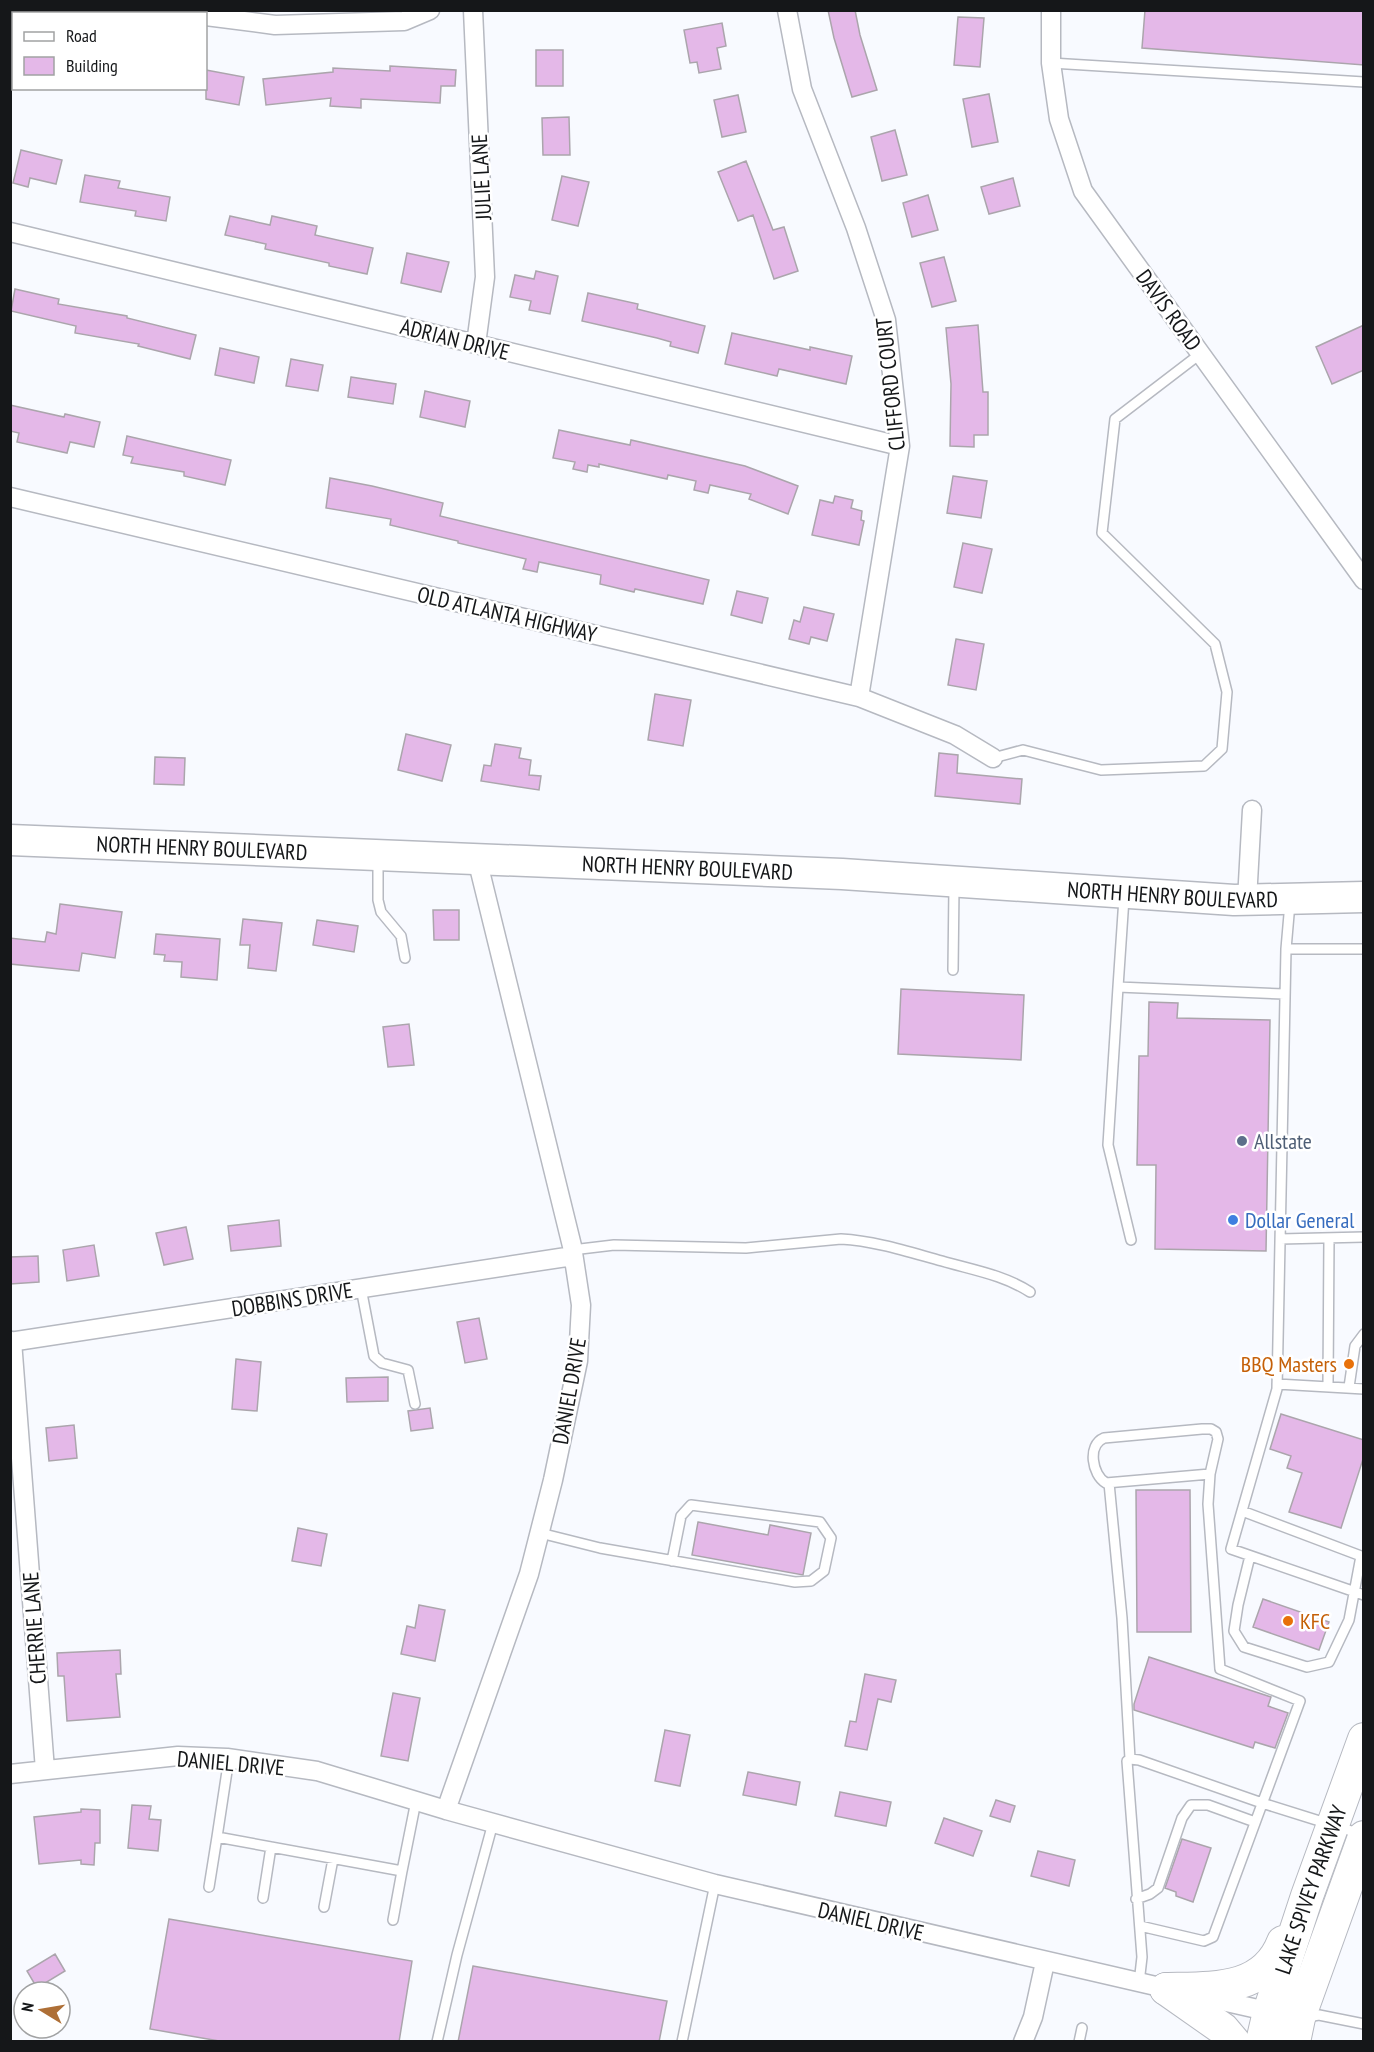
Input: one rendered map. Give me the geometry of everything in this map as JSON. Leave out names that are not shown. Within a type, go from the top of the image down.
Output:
[{"type":"highway","name":"LAKE SPIVEY PARKWAY","points":[[1265,2027],[1319,1864],[1364,1739]]},
{"type":"highway","name":"LAKE SPIVEY PARKWAY","points":[[1297,2030],[1364,1836]]},
{"type":"highway","points":[[1152,1986],[1210,1988],[1238,1984],[1265,1971],[1278,1956],[1296,1905],[1319,1864]]},
{"type":"highway","points":[[1152,1986],[1223,2029],[1234,2042]]},
{"type":"main road","name":"NORTH HENRY BOULEVARD","points":[[10,840],[842,874],[1247,900],[1364,897]]},
{"type":"street","points":[[207,16],[287,25],[404,21],[430,10]]},
{"type":"street","name":"JULIE LANE","points":[[473,10],[485,277],[476,344]]},
{"type":"street","name":"CLIFFORD COURT","points":[[787,10],[802,89],[856,228],[886,320],[900,446],[859,697]]},
{"type":"street","name":"DAVIS ROAD","points":[[1051,10],[1051,63],[1059,118],[1083,191],[1364,579]]},
{"type":"street","name":"ADRIAN DRIVE","points":[[10,232],[900,446]]},
{"type":"street","name":"OLD ATLANTA HIGHWAY","points":[[10,497],[859,697],[955,735],[993,758]]},
{"type":"street","points":[[1247,900],[1252,810]]},
{"type":"street","name":"DANIEL DRIVE","points":[[446,1810],[529,1574],[540,1533],[578,1361],[581,1305],[573,1253],[477,859]]},
{"type":"street","name":"DOBBINS DRIVE","points":[[11,1342],[573,1253]]},
{"type":"street","name":"CHERRIE LANE","points":[[11,1342],[45,1770]]},
{"type":"street","name":"DANIEL DRIVE","points":[[10,1774],[178,1756],[229,1758],[317,1771],[446,1810],[716,1884],[1152,1986],[1265,2027],[1297,2030]]},
{"type":"street","points":[[1023,2042],[1033,2017],[1045,1962]]},
{"type":"lane","points":[[1051,63],[1364,82]]},
{"type":"lane","points":[[993,758],[1023,750],[1101,770],[1204,765],[1222,748],[1227,692],[1215,644],[1102,533],[1115,418],[1200,354]]},
{"type":"lane","points":[[377,855],[378,900],[381,912],[401,936],[405,958]]},
{"type":"lane","points":[[953,970],[954,881]]},
{"type":"lane","points":[[1124,893],[1108,1145],[1131,1240]]},
{"type":"lane","points":[[1291,898],[1284,994],[1277,1384],[1231,1549],[1359,1594]]},
{"type":"lane","points":[[1286,949],[1364,949]]},
{"type":"lane","points":[[1118,987],[1284,994]]},
{"type":"lane","points":[[1280,1239],[1364,1237]]},
{"type":"lane","points":[[1328,1386],[1329,1238]]},
{"type":"lane","points":[[573,1253],[614,1245],[746,1248],[842,1239],[856,1240],[881,1244],[1004,1278],[1030,1292]]},
{"type":"lane","points":[[361,1288],[374,1356],[382,1363],[408,1370],[415,1404]]},
{"type":"lane","points":[[1349,1387],[1354,1346],[1364,1334]]},
{"type":"lane","points":[[1277,1384],[1363,1389]]},
{"type":"lane","points":[[1140,1926],[1204,1941],[1213,1937],[1300,1701],[1220,1669],[1208,1504],[1210,1474],[1218,1439],[1216,1432],[1211,1429],[1202,1429],[1104,1438],[1098,1440],[1093,1453],[1096,1473],[1100,1480],[1109,1483],[1210,1474]]},
{"type":"lane","points":[[1109,1483],[1122,1618],[1130,1759],[1127,1761],[1136,1899],[1142,1957],[1152,1986]]},
{"type":"lane","points":[[540,1533],[600,1548],[672,1561],[795,1582],[811,1581],[824,1571],[831,1538],[820,1522],[691,1505],[681,1516],[672,1561]]},
{"type":"lane","points":[[1242,1511],[1362,1552],[1359,1594],[1329,1662],[1307,1667],[1244,1647],[1234,1631],[1250,1556]]},
{"type":"lane","points":[[209,1887],[229,1758]]},
{"type":"lane","points":[[1130,1759],[1364,1836]]},
{"type":"lane","points":[[393,1920],[416,1801]]},
{"type":"lane","points":[[1136,1899],[1158,1888],[1182,1818],[1191,1805],[1208,1805],[1255,1822]]},
{"type":"lane","points":[[437,2042],[457,1955],[493,1823]]},
{"type":"lane","points":[[217,1837],[402,1872]]},
{"type":"lane","points":[[263,1898],[271,1847]]},
{"type":"lane","points":[[324,1906],[333,1859]]},
{"type":"lane","points":[[682,2042],[716,1884]]},
{"type":"lane","points":[[1297,2030],[1319,2015],[1364,2024]]},
{"type":"lane","points":[[1079,2042],[1082,2028]]},
{"type":"building","points":[[828,10],[855,10],[860,35],[877,90],[852,97]]},
{"type":"building","points":[[1145,10],[1364,10],[1364,65],[1142,48]]},
{"type":"building","points":[[958,17],[984,18],[980,67],[954,65]]},
{"type":"building","points":[[722,23],[726,46],[717,48],[721,69],[699,73],[697,62],[690,63],[684,30]]},
{"type":"building","points":[[536,50],[563,50],[563,86],[536,86]]},
{"type":"building","points":[[390,66],[456,70],[455,86],[441,86],[440,103],[361,99],[361,108],[330,106],[331,98],[266,105],[263,79],[333,72],[333,68],[390,71]]},
{"type":"building","points":[[207,70],[244,77],[239,105],[206,99]]},
{"type":"building","points":[[989,94],[998,142],[972,147],[963,99]]},
{"type":"building","points":[[738,95],[746,132],[722,137],[714,100]]},
{"type":"building","points":[[569,117],[570,155],[543,155],[542,118]]},
{"type":"building","points":[[895,130],[907,175],[882,181],[871,137]]},
{"type":"building","points":[[21,150],[62,160],[56,184],[30,178],[28,187],[13,183]]},
{"type":"building","points":[[746,161],[773,230],[784,227],[798,271],[774,279],[753,215],[738,221],[718,172]]},
{"type":"building","points":[[85,175],[120,181],[118,188],[170,197],[166,221],[135,216],[136,211],[80,202]]},
{"type":"building","points":[[562,176],[589,182],[578,226],[552,220]]},
{"type":"building","points":[[1013,178],[1020,206],[989,214],[981,187]]},
{"type":"building","points":[[928,195],[938,230],[912,237],[903,203]]},
{"type":"building","points":[[230,216],[270,225],[272,216],[317,226],[315,235],[373,248],[367,274],[265,249],[266,244],[225,235]]},
{"type":"building","points":[[407,253],[449,262],[441,292],[401,283]]},
{"type":"building","points":[[944,257],[956,301],[932,307],[920,263]]},
{"type":"building","points":[[536,271],[558,276],[550,314],[529,310],[531,301],[510,297],[515,275],[534,279]]},
{"type":"building","points":[[15,289],[59,299],[58,304],[127,316],[127,318],[196,335],[190,359],[138,346],[139,344],[75,333],[76,326],[11,311]]},
{"type":"building","points":[[588,293],[638,304],[637,309],[705,326],[698,353],[670,346],[671,342],[657,338],[582,321]]},
{"type":"building","points":[[978,325],[983,392],[988,392],[988,435],[974,435],[974,447],[950,446],[951,384],[946,328]]},
{"type":"building","points":[[1364,325],[1364,370],[1332,384],[1316,347]]},
{"type":"building","points":[[732,333],[810,350],[810,347],[852,356],[846,384],[779,369],[777,376],[725,364]]},
{"type":"building","points":[[220,348],[259,357],[254,383],[215,375]]},
{"type":"building","points":[[291,359],[323,365],[318,391],[286,386]]},
{"type":"building","points":[[351,377],[396,384],[393,404],[348,397]]},
{"type":"building","points":[[425,391],[470,401],[465,427],[420,417]]},
{"type":"building","points":[[10,405],[100,422],[94,447],[70,442],[67,453],[17,442],[19,433],[10,431]]},
{"type":"building","points":[[559,430],[630,445],[631,440],[745,466],[798,486],[788,514],[749,499],[751,494],[710,485],[708,493],[694,490],[696,481],[668,475],[667,479],[599,464],[599,467],[588,465],[587,472],[573,469],[575,462],[553,458]]},
{"type":"building","points":[[127,436],[231,460],[225,485],[184,476],[184,472],[131,463],[133,457],[123,455]]},
{"type":"building","points":[[953,476],[987,481],[981,518],[947,513]]},
{"type":"building","points":[[330,478],[443,503],[440,516],[709,580],[703,604],[600,584],[601,575],[539,562],[537,572],[523,569],[526,559],[390,525],[391,519],[326,508]]},
{"type":"building","points":[[835,496],[853,500],[851,508],[862,511],[861,520],[864,521],[859,545],[812,535],[820,500],[833,503]]},
{"type":"building","points":[[963,543],[992,549],[982,593],[954,587]]},
{"type":"building","points":[[737,591],[768,598],[762,623],[731,615]]},
{"type":"building","points":[[804,607],[834,614],[827,641],[811,637],[809,644],[789,639],[794,620],[800,622]]},
{"type":"building","points":[[956,639],[984,644],[976,690],[948,685]]},
{"type":"building","points":[[655,694],[691,700],[683,746],[648,740]]},
{"type":"building","points":[[406,734],[451,745],[442,781],[398,770]]},
{"type":"building","points":[[495,744],[521,748],[519,758],[531,760],[529,775],[541,776],[539,790],[481,781],[484,765],[491,766]]},
{"type":"building","points":[[939,753],[958,755],[957,773],[1022,779],[1020,804],[935,796]]},
{"type":"building","points":[[155,757],[185,758],[184,785],[154,784]]},
{"type":"building","points":[[60,904],[122,912],[115,958],[82,953],[79,971],[10,964],[10,938],[45,942],[47,932],[56,934]]},
{"type":"building","points":[[433,910],[459,910],[459,940],[434,940]]},
{"type":"building","points":[[243,919],[282,923],[276,971],[248,968],[250,945],[240,945]]},
{"type":"building","points":[[317,920],[358,926],[354,952],[313,945]]},
{"type":"building","points":[[156,934],[220,939],[217,980],[181,977],[182,962],[164,961],[165,955],[154,954]]},
{"type":"building","points":[[901,989],[1024,995],[1021,1060],[898,1054]]},
{"type":"building","points":[[1149,1002],[1178,1003],[1177,1018],[1270,1020],[1266,1251],[1155,1249],[1156,1165],[1137,1165],[1139,1056],[1148,1056]]},
{"type":"building","points":[[409,1024],[414,1065],[388,1067],[383,1027]]},
{"type":"building","points":[[279,1220],[281,1246],[231,1251],[228,1226]]},
{"type":"building","points":[[186,1227],[193,1259],[164,1265],[156,1233]]},
{"type":"building","points":[[94,1245],[99,1276],[67,1281],[63,1250]]},
{"type":"building","points":[[38,1256],[39,1282],[10,1284],[10,1257]]},
{"type":"building","points":[[479,1318],[487,1359],[465,1363],[457,1322]]},
{"type":"building","points":[[236,1359],[261,1362],[257,1411],[232,1409]]},
{"type":"building","points":[[388,1377],[388,1401],[347,1402],[346,1378]]},
{"type":"building","points":[[430,1408],[433,1428],[411,1431],[408,1411]]},
{"type":"building","points":[[1281,1414],[1364,1440],[1364,1456],[1341,1528],[1289,1512],[1302,1473],[1287,1468],[1291,1456],[1270,1449]]},
{"type":"building","points":[[74,1425],[77,1458],[49,1461],[46,1428]]},
{"type":"building","points":[[1136,1490],[1190,1490],[1191,1632],[1137,1632]]},
{"type":"building","points":[[698,1522],[768,1535],[770,1525],[811,1533],[803,1575],[692,1555]]},
{"type":"building","points":[[298,1528],[327,1534],[321,1566],[292,1561]]},
{"type":"building","points":[[1263,1599],[1329,1622],[1319,1650],[1253,1627]]},
{"type":"building","points":[[419,1605],[445,1610],[435,1661],[401,1654],[407,1626],[415,1628]]},
{"type":"building","points":[[120,1650],[121,1674],[116,1674],[120,1717],[67,1721],[64,1676],[58,1676],[57,1653]]},
{"type":"building","points":[[1149,1657],[1271,1697],[1268,1706],[1288,1713],[1275,1748],[1255,1742],[1253,1748],[1134,1710]]},
{"type":"building","points":[[865,1674],[896,1680],[891,1702],[878,1699],[867,1750],[845,1746],[850,1721],[856,1722]]},
{"type":"building","points":[[393,1693],[420,1698],[408,1761],[381,1756]]},
{"type":"building","points":[[665,1730],[690,1735],[680,1786],[655,1781]]},
{"type":"building","points":[[748,1772],[800,1782],[796,1805],[743,1795]]},
{"type":"building","points":[[840,1792],[891,1802],[886,1826],[835,1816]]},
{"type":"building","points":[[996,1800],[1015,1806],[1010,1822],[990,1816]]},
{"type":"building","points":[[132,1805],[151,1806],[149,1819],[161,1820],[158,1851],[128,1848]]},
{"type":"building","points":[[81,1809],[100,1810],[100,1843],[95,1843],[94,1865],[81,1864],[81,1860],[39,1864],[34,1817],[81,1812]]},
{"type":"building","points":[[944,1818],[982,1831],[973,1856],[935,1843]]},
{"type":"building","points":[[1182,1839],[1211,1848],[1193,1902],[1176,1896],[1176,1892],[1165,1888]]},
{"type":"building","points":[[1038,1851],[1075,1860],[1069,1886],[1031,1876]]},
{"type":"building","points":[[169,1919],[412,1961],[399,2042],[225,2042],[150,2029]]},
{"type":"building","points":[[55,1954],[65,1971],[50,1980],[32,1980],[27,1971]]},
{"type":"building","points":[[473,1966],[667,2001],[659,2042],[458,2042]]},
{"type":"place","name":"Allstate","points":[[1242,1141]]},
{"type":"place","name":"Dollar General","points":[[1233,1220]]},
{"type":"place","name":"BBQ Masters","points":[[1349,1364]]},
{"type":"place","name":"KFC","points":[[1288,1621]]}]
